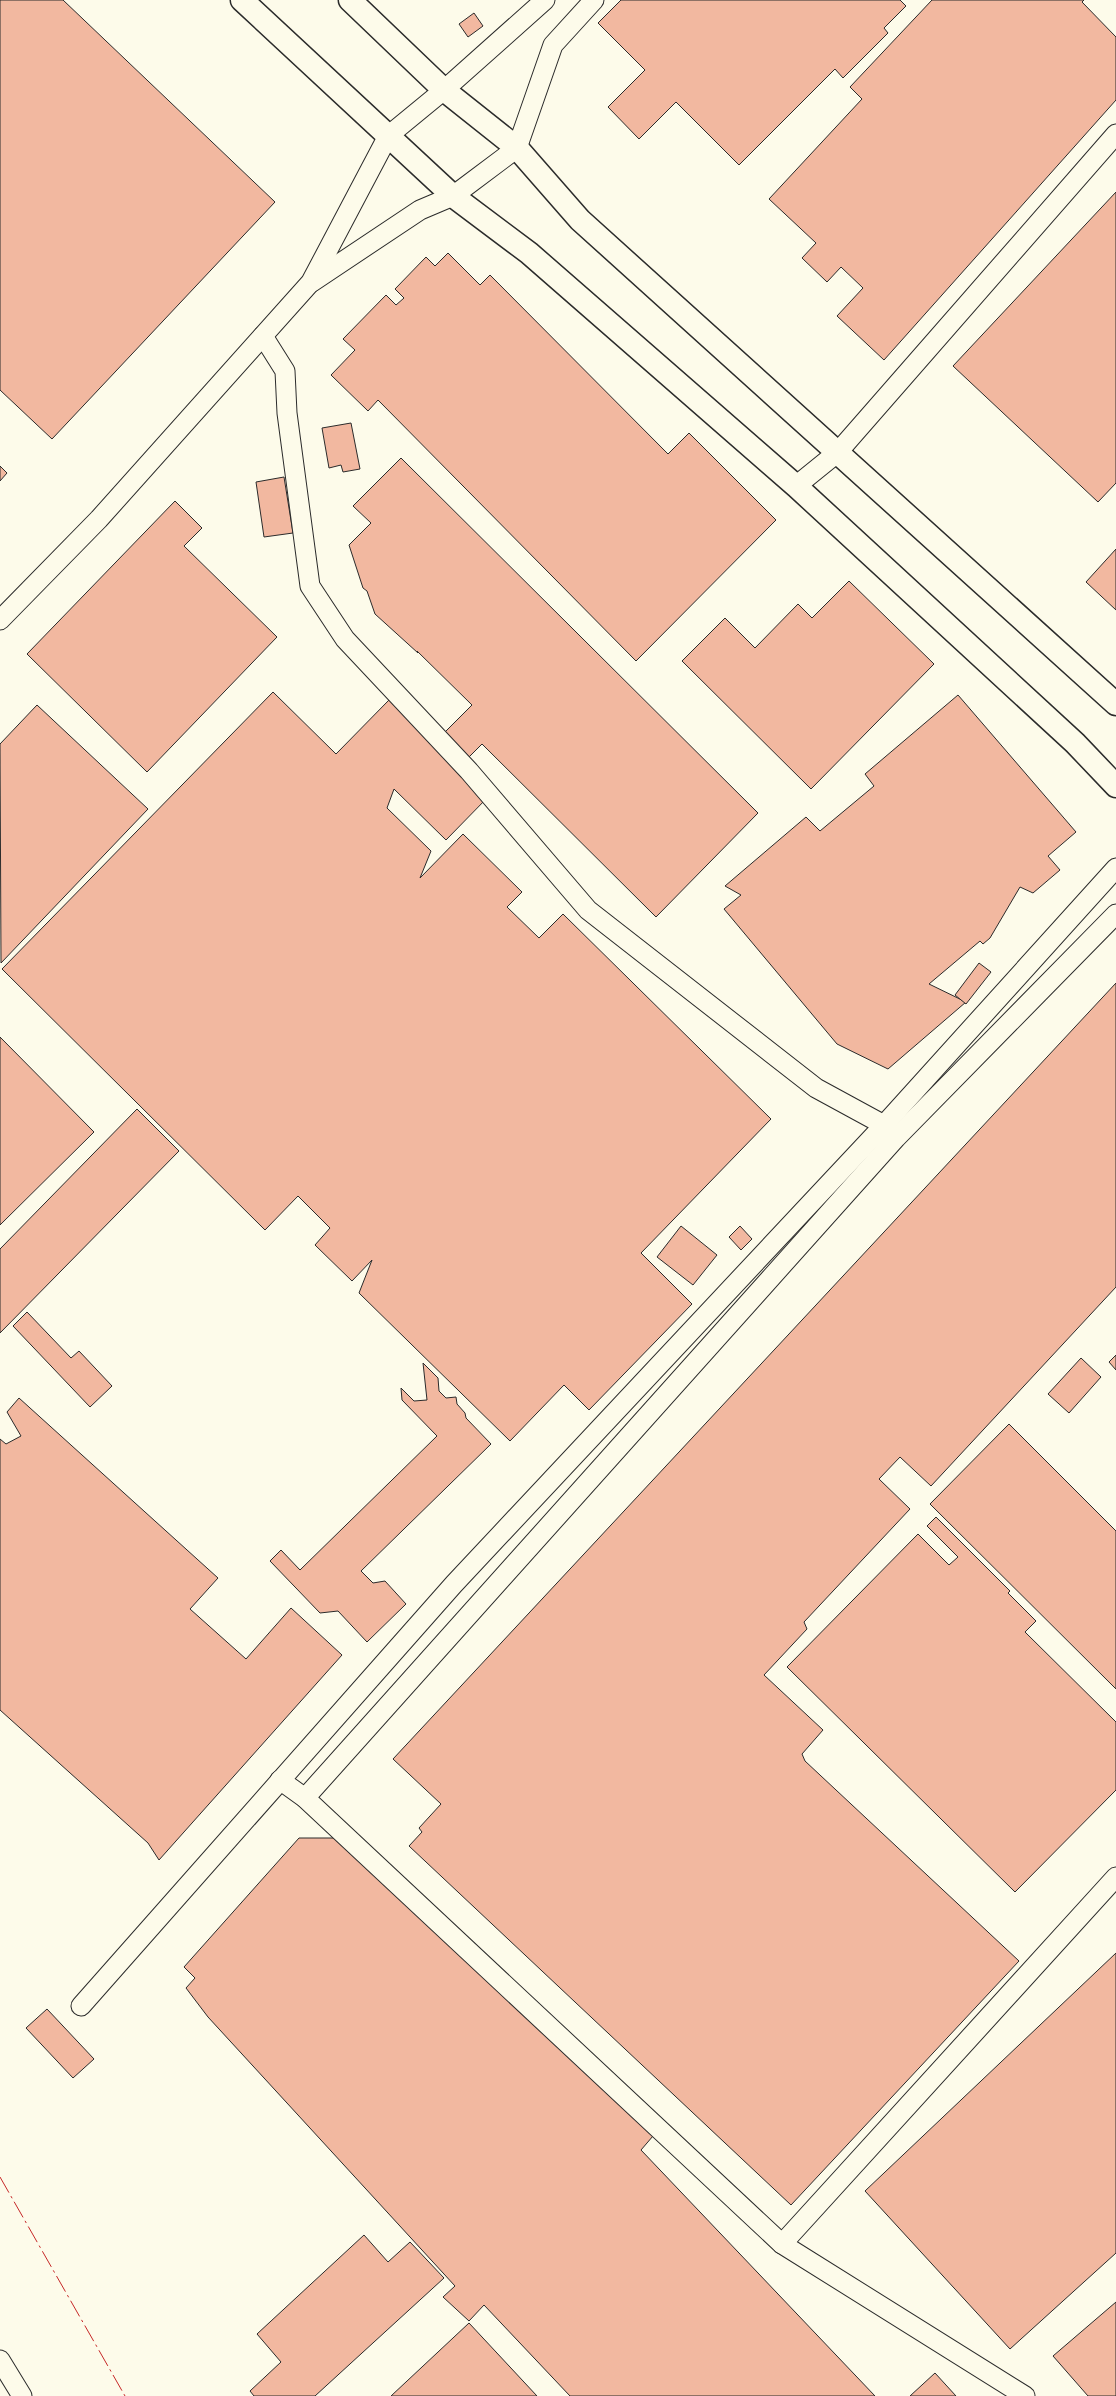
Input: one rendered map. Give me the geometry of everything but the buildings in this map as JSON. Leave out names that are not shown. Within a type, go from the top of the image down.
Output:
[{"type":"street","points":[[242,0],[453,196],[529,253],[796,486],[1075,743],[1116,786]]},
{"type":"street","points":[[350,0],[444,90],[517,148],[580,220],[1116,704]]},
{"type":"street","points":[[0,620],[99,519],[311,282],[388,136],[444,90],[546,0]]},
{"type":"street","points":[[311,282],[420,210],[453,196],[517,148],[553,46],[594,0]]},
{"type":"street","points":[[796,486],[838,452],[1116,134]]},
{"type":"street","points":[[263,336],[285,371],[287,414],[310,586],[344,639],[469,772],[588,910],[816,1088],[890,1132]]},
{"type":"street","points":[[305,1798],[890,1132],[1116,868]]},
{"type":"street","points":[[81,2006],[454,1584],[890,1132],[1116,914]]},
{"type":"street","points":[[280,1780],[305,1798],[782,2244],[1025,2396]]},
{"type":"street","points":[[782,2244],[1116,1877]]},
{"type":"street","points":[[0,2360],[22,2396]]},
{"type":"power","points":[[0,2177],[125,2396]]}]
